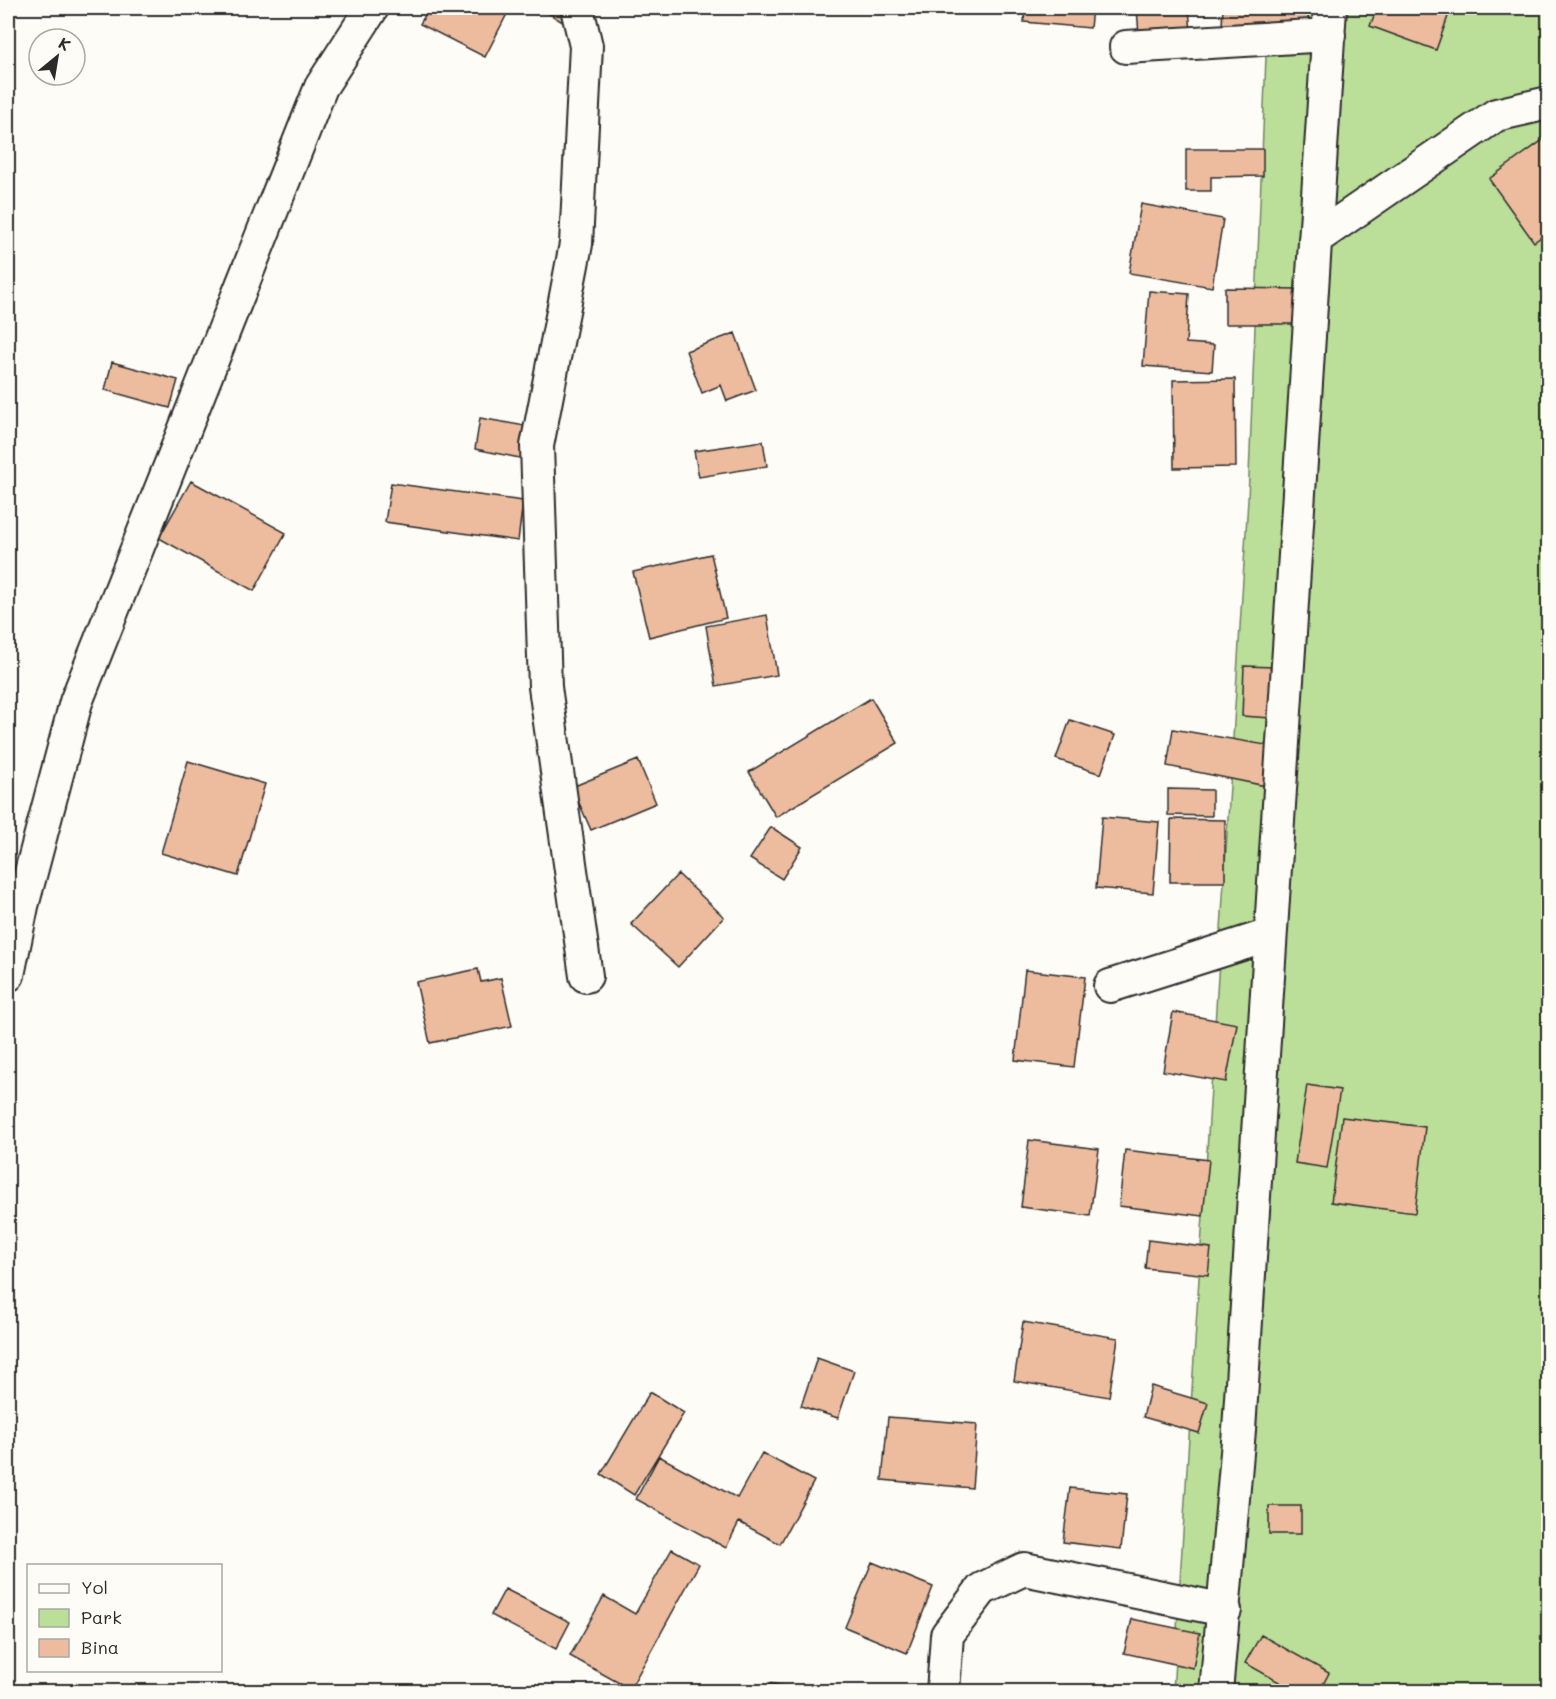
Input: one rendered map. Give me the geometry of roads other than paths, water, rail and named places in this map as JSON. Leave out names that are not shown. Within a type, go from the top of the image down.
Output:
[{"type":"street","points":[[8,975],[22,906],[76,702],[321,87],[372,8]]},
{"type":"street","points":[[577,8],[586,46],[576,244],[537,446],[545,687],[586,976]]},
{"type":"street","points":[[1126,47],[1330,21],[1225,1610],[1216,1692]]},
{"type":"street","points":[[1315,239],[1496,115],[1548,103]]},
{"type":"street","points":[[1110,986],[1270,935]]},
{"type":"street","points":[[943,1692],[947,1635],[982,1589],[1024,1569],[1225,1610]]}]
